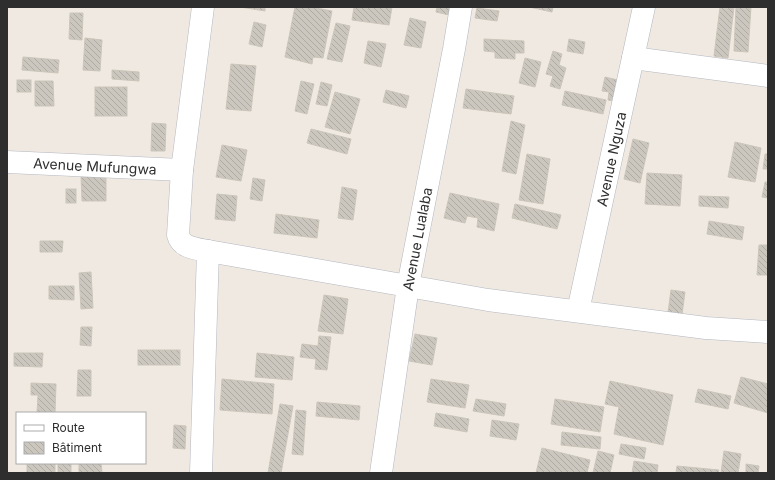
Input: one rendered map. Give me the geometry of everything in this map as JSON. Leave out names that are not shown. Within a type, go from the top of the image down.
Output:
[{"type":"street","points":[[203,7],[182,170],[178,235],[179,240],[185,245],[208,251],[488,300],[706,328],[768,332]]},
{"type":"street","name":"Avenue Lualaba","points":[[381,473],[408,286],[461,7]]},
{"type":"street","name":"Avenue Nguza","points":[[578,311],[644,7]]},
{"type":"street","points":[[633,58],[768,76]]},
{"type":"street","name":"Avenue Mufungwa","points":[[7,162],[182,170]]},
{"type":"street","points":[[201,473],[208,251]]},
{"type":"building","points":[[240,7],[265,7],[265,11]]},
{"type":"building","points":[[295,7],[311,7],[332,11],[323,58],[313,57],[312,64],[285,57]]},
{"type":"building","points":[[354,7],[392,7],[389,25],[352,20]]},
{"type":"building","points":[[437,7],[450,7],[449,15],[436,12]]},
{"type":"building","points":[[529,7],[553,7],[552,12]]},
{"type":"building","points":[[720,7],[734,7],[728,58],[714,56]]},
{"type":"building","points":[[736,7],[751,7],[748,52],[734,51]]},
{"type":"building","points":[[477,8],[499,11],[497,21],[475,18]]},
{"type":"building","points":[[70,13],[83,13],[82,40],[69,39]]},
{"type":"building","points":[[410,18],[426,22],[421,48],[404,45]]},
{"type":"building","points":[[254,22],[266,25],[262,47],[249,44]]},
{"type":"building","points":[[336,23],[350,26],[342,62],[327,59]]},
{"type":"building","points":[[85,38],[102,40],[100,71],[83,70]]},
{"type":"building","points":[[484,39],[524,41],[524,53],[515,53],[515,59],[495,58],[495,52],[484,51]]},
{"type":"building","points":[[569,39],[585,42],[583,54],[567,51]]},
{"type":"building","points":[[368,41],[386,44],[381,67],[364,63]]},
{"type":"building","points":[[553,51],[562,54],[559,65],[566,68],[560,89],[550,86],[553,76],[546,74]]},
{"type":"building","points":[[23,57],[59,60],[58,73],[22,70]]},
{"type":"building","points":[[525,58],[541,62],[535,87],[519,83]]},
{"type":"building","points":[[231,64],[256,66],[251,111],[226,109]]},
{"type":"building","points":[[112,70],[139,72],[139,81],[112,79]]},
{"type":"building","points":[[605,77],[622,81],[618,102],[608,100],[609,92],[602,91]]},
{"type":"building","points":[[17,80],[31,80],[31,92],[17,92]]},
{"type":"building","points":[[35,81],[53,81],[54,106],[35,106]]},
{"type":"building","points":[[301,81],[314,84],[307,114],[295,111]]},
{"type":"building","points":[[321,82],[332,85],[327,106],[316,104]]},
{"type":"building","points":[[95,87],[127,87],[127,116],[95,116]]},
{"type":"building","points":[[466,89],[514,96],[511,114],[463,108]]},
{"type":"building","points":[[386,90],[409,96],[406,108],[383,102]]},
{"type":"building","points":[[565,91],[606,100],[603,114],[562,105]]},
{"type":"building","points":[[335,92],[360,99],[350,134],[325,127]]},
{"type":"building","points":[[511,121],[525,125],[516,174],[502,171]]},
{"type":"building","points":[[152,123],[166,124],[165,151],[151,151]]},
{"type":"building","points":[[311,129],[351,139],[347,154],[307,143]]},
{"type":"building","points":[[633,139],[649,143],[640,183],[624,179]]},
{"type":"building","points":[[735,142],[761,148],[755,182],[728,177]]},
{"type":"building","points":[[222,145],[247,150],[241,181],[216,177]]},
{"type":"building","points":[[527,154],[550,159],[543,204],[519,200]]},
{"type":"building","points":[[765,154],[768,154],[768,169],[763,169]]},
{"type":"building","points":[[647,173],[682,175],[680,206],[645,204]]},
{"type":"building","points":[[81,175],[106,175],[106,201],[82,201]]},
{"type":"building","points":[[253,178],[265,180],[262,201],[250,199]]},
{"type":"building","points":[[765,182],[768,182],[768,198],[762,197]]},
{"type":"building","points":[[342,187],[357,190],[353,220],[338,218]]},
{"type":"building","points":[[66,189],[76,189],[76,203],[66,203]]},
{"type":"building","points":[[450,193],[499,204],[494,231],[477,227],[478,218],[467,216],[465,223],[444,218]]},
{"type":"building","points":[[217,194],[237,196],[235,221],[215,219]]},
{"type":"building","points":[[699,196],[729,197],[728,208],[699,206]]},
{"type":"building","points":[[515,204],[561,215],[557,229],[512,218]]},
{"type":"building","points":[[276,214],[319,220],[317,238],[274,233]]},
{"type":"building","points":[[709,221],[744,227],[742,240],[707,234]]},
{"type":"building","points":[[40,241],[63,241],[62,252],[40,252]]},
{"type":"building","points":[[759,245],[768,245],[768,275],[757,275]]},
{"type":"building","points":[[91,272],[93,308],[81,309],[79,273]]},
{"type":"building","points":[[49,286],[74,286],[74,300],[49,299]]},
{"type":"building","points":[[671,290],[685,292],[681,322],[667,320]]},
{"type":"building","points":[[324,295],[348,299],[343,334],[318,331]]},
{"type":"building","points":[[81,327],[92,327],[91,346],[80,345]]},
{"type":"building","points":[[415,334],[437,338],[432,365],[409,361]]},
{"type":"building","points":[[319,336],[331,337],[327,370],[315,369],[316,359],[300,357],[302,344],[318,346]]},
{"type":"building","points":[[138,350],[180,350],[180,365],[138,365]]},
{"type":"building","points":[[14,353],[43,353],[42,367],[14,366]]},
{"type":"building","points":[[257,353],[294,357],[292,380],[255,377]]},
{"type":"building","points":[[78,370],[91,370],[91,396],[77,396]]},
{"type":"building","points":[[741,377],[768,384],[768,413],[734,403]]},
{"type":"building","points":[[222,379],[274,384],[272,414],[220,410]]},
{"type":"building","points":[[431,379],[469,385],[465,408],[427,402]]},
{"type":"building","points":[[610,381],[673,395],[663,445],[614,434],[619,407],[605,404]]},
{"type":"building","points":[[31,383],[56,384],[55,412],[37,412],[38,395],[31,395]]},
{"type":"building","points":[[698,389],[731,396],[728,409],[695,402]]},
{"type":"building","points":[[476,399],[506,404],[504,416],[473,411]]},
{"type":"building","points":[[555,399],[604,407],[600,432],[551,424]]},
{"type":"building","points":[[317,402],[360,406],[359,420],[316,416]]},
{"type":"building","points":[[280,404],[293,406],[281,473],[268,473]]},
{"type":"building","points":[[296,410],[306,411],[303,455],[292,454]]},
{"type":"building","points":[[436,413],[469,419],[467,432],[434,426]]},
{"type":"building","points":[[492,420],[519,424],[516,440],[490,436]]},
{"type":"building","points":[[174,425],[186,426],[185,449],[173,448]]},
{"type":"building","points":[[562,432],[601,437],[600,449],[561,445]]},
{"type":"building","points":[[621,444],[646,448],[644,459],[619,454]]},
{"type":"building","points":[[542,448],[590,460],[587,473],[536,473]]},
{"type":"building","points":[[598,451],[614,455],[610,473],[593,473]]},
{"type":"building","points":[[724,451],[741,454],[738,473],[721,473]]},
{"type":"building","points":[[634,461],[658,465],[657,473],[632,473]]},
{"type":"building","points":[[27,464],[55,464],[55,473],[27,473]]},
{"type":"building","points":[[58,464],[71,464],[71,473],[58,473]]},
{"type":"building","points":[[79,464],[101,464],[102,473],[79,473]]},
{"type":"building","points":[[746,464],[759,466],[758,473],[746,473]]},
{"type":"building","points":[[677,466],[719,470],[718,473],[676,473]]}]
